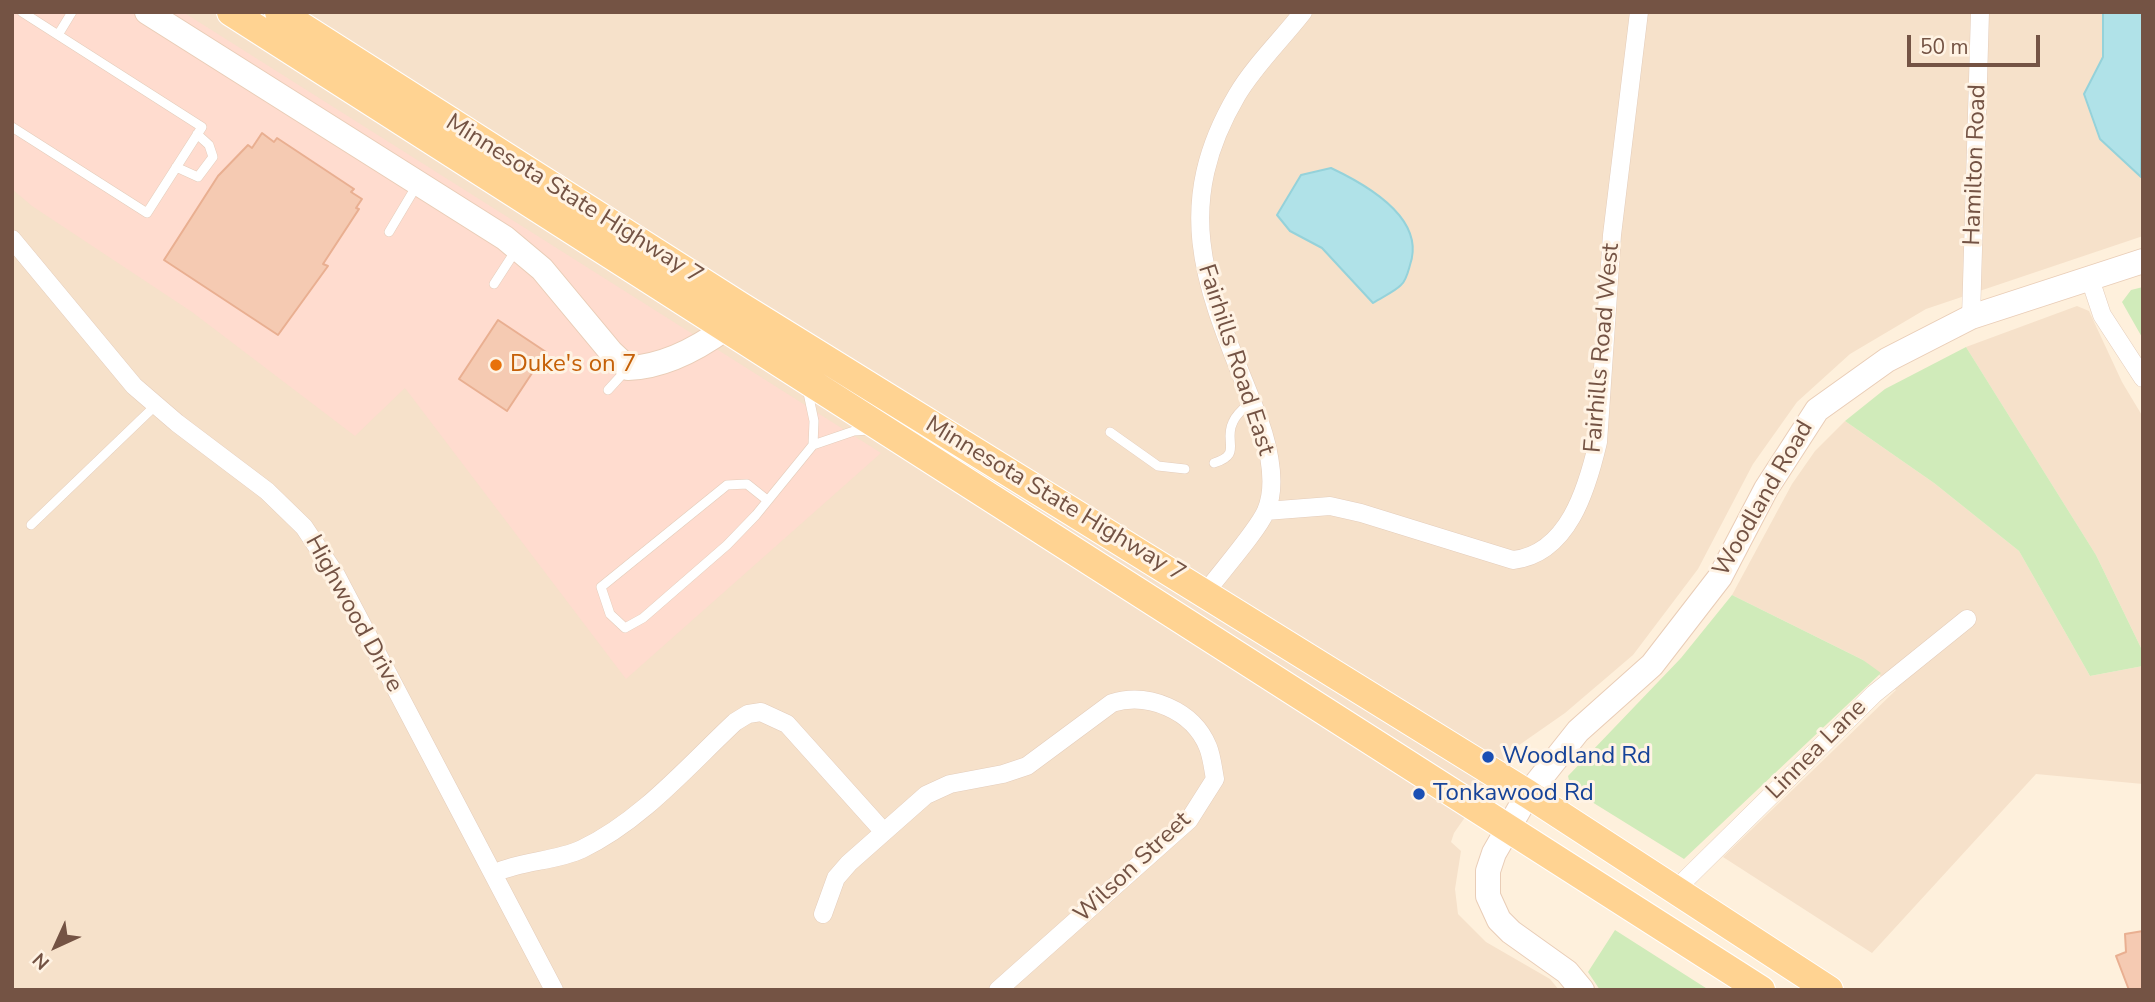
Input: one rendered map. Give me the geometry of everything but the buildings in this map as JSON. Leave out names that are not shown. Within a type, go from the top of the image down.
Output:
[{"type":"main road","name":"Minnesota State Highway 7","points":[[231,12],[1761,990]]},
{"type":"main road","name":"Minnesota State Highway 7","points":[[292,16],[752,313],[1528,794],[1829,990]]},
{"type":"street","points":[[146,12],[517,248],[542,269],[611,352],[628,368],[654,367],[667,358],[708,341],[726,328]]},
{"type":"street","name":"Fairhills Road East","points":[[1266,511],[1270,480],[1267,449],[1252,401],[1207,284],[1200,248],[1203,177],[1217,134],[1238,93],[1303,12]]},
{"type":"street","name":"Fairhills Road West","points":[[1266,511],[1298,506],[1340,508],[1513,560],[1530,558],[1557,537],[1586,486],[1598,442],[1612,235],[1639,12]]},
{"type":"street","name":"Hamilton Road","points":[[1971,317],[1980,12]]},
{"type":"street","name":"Highwood Drive","points":[[12,239],[134,386],[267,491],[304,527],[336,575],[468,831],[495,873],[554,990]]},
{"type":"street","name":"Woodland Road","points":[[1582,990],[1554,961],[1511,932],[1492,907],[1488,896],[1488,870],[1506,828],[1528,794],[1578,731],[1652,665],[1720,577],[1766,489],[1817,410],[1887,360],[1971,317],[2143,261]]},
{"type":"street","points":[[2090,279],[2102,315],[2143,378]]},
{"type":"street","points":[[1206,592],[1266,511]]},
{"type":"street","name":"Linnea Lane","points":[[1676,889],[1874,694],[1967,619]]},
{"type":"street","name":"Wilson Street","points":[[822,914],[836,878],[883,831],[926,795],[950,784],[1003,774],[1027,766],[1112,703],[1128,698],[1159,702],[1194,725],[1208,747],[1215,779],[1189,820],[998,990]]},
{"type":"street","points":[[495,873],[519,862],[554,858],[580,850],[605,836],[628,821],[735,722],[748,714],[761,712],[787,724],[883,831]]},
{"type":"lane","points":[[12,127],[147,213],[202,127],[22,12]]},
{"type":"lane","points":[[58,34],[72,12]]},
{"type":"lane","points":[[176,167],[190,176],[202,174],[213,157],[213,150],[197,134]]},
{"type":"lane","points":[[389,232],[418,183]]},
{"type":"lane","points":[[494,284],[517,248]]},
{"type":"lane","points":[[608,390],[628,368]]},
{"type":"lane","points":[[805,378],[814,421],[813,445]]},
{"type":"lane","points":[[1213,463],[1227,458],[1231,452],[1232,423],[1252,401]]},
{"type":"lane","points":[[31,525],[156,405]]},
{"type":"lane","points":[[767,500],[747,484],[727,485],[601,587],[610,614],[625,628],[643,618],[727,545],[767,500],[813,445],[854,431],[884,429]]},
{"type":"lane","points":[[1110,432],[1158,466],[1185,469]]},
{"type":"shaded area","points":[[12,12],[2143,12],[2143,236],[1926,309],[1850,354],[1797,402],[1753,464],[1698,569],[1633,655],[1565,713],[1512,750],[1454,833],[1451,842],[1461,851],[1455,889],[1458,914],[1486,942],[1550,979],[1559,990],[12,990]]},
{"type":"shaded area","points":[[12,12],[183,12],[881,453],[626,679],[405,388],[355,436],[192,312],[32,206],[12,189]]},
{"type":"shaded area","points":[[2077,306],[2089,311],[2122,382],[2143,417],[2143,652],[2096,555],[1966,347]]},
{"type":"shaded area","points":[[1845,421],[1934,483],[2019,551],[2090,676],[2143,666],[2143,784],[2036,774],[1872,953],[1723,857],[1896,690],[1863,660],[1732,595],[1792,484],[1815,451]]},
{"type":"green space","points":[[2143,287],[2143,339],[2122,302],[2131,290]]},
{"type":"green space","points":[[1966,347],[2096,555],[2143,652],[2143,666],[2090,676],[2019,551],[1934,483],[1845,421],[1885,389]]},
{"type":"green space","points":[[1732,595],[1863,660],[1881,673],[1684,859],[1571,789],[1568,776],[1681,658]]},
{"type":"green space","points":[[1615,930],[1709,990],[1600,990],[1588,972]]},
{"type":"water","points":[[2103,12],[2143,12],[2141,177],[2100,139],[2084,94],[2103,57]]},
{"type":"water","points":[[1331,168],[1376,194],[1402,219],[1409,233],[1413,248],[1406,279],[1398,288],[1373,303],[1322,248],[1290,231],[1277,215],[1301,175]]},
{"type":"place","name":"Duke's on 7","points":[[496,365]]},
{"type":"place","name":"Woodland Rd","points":[[1488,757]]},
{"type":"place","name":"Tonkawood Rd","points":[[1419,794]]}]
